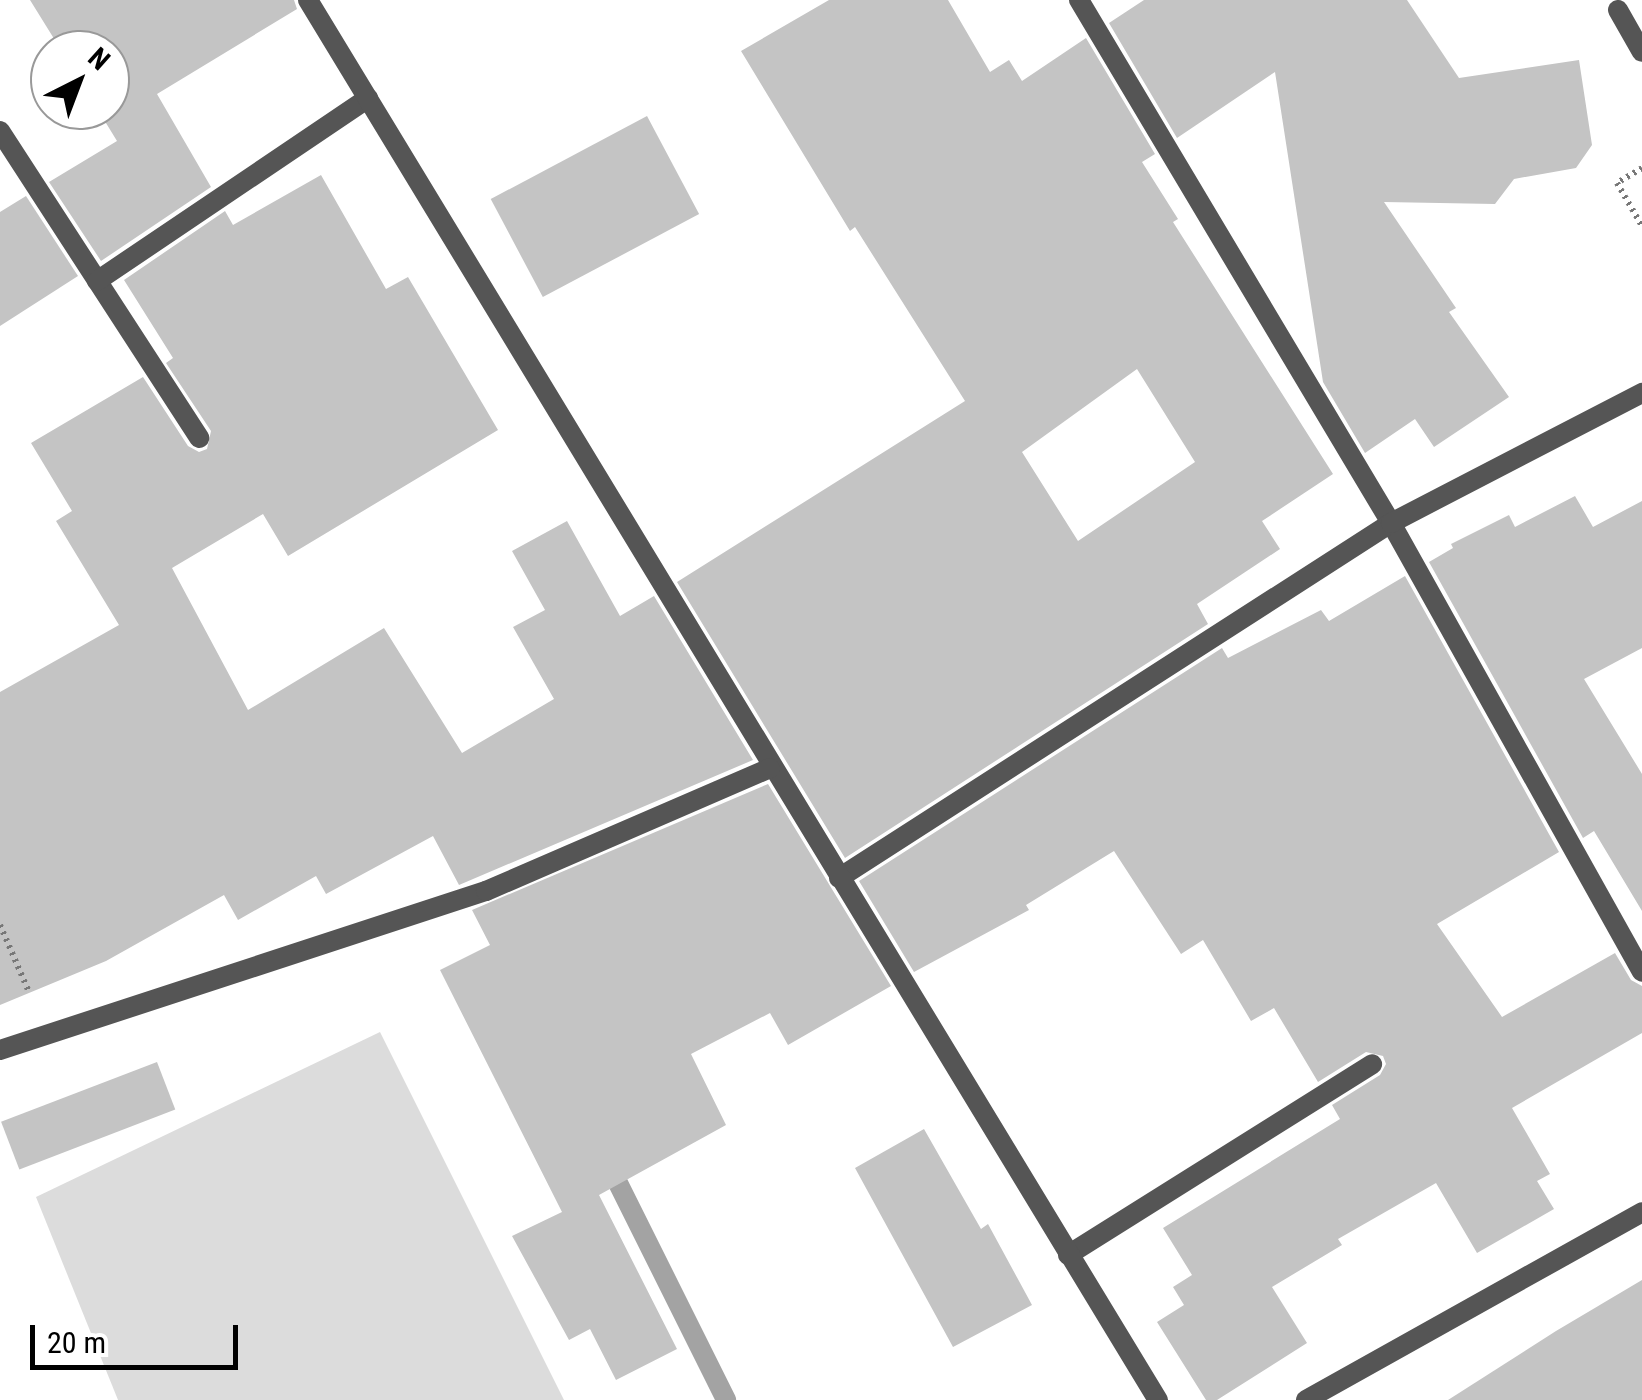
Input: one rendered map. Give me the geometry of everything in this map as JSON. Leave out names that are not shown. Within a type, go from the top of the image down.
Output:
[{"type":"street","points":[[308,0],[770,768],[1158,1400]]},
{"type":"street","points":[[1079,0],[1390,523],[1642,972]]},
{"type":"street","points":[[1623,3],[1642,52]]},
{"type":"street","points":[[98,282],[368,98]]},
{"type":"street","points":[[0,131],[199,438]]},
{"type":"street","points":[[839,878],[1390,523],[1642,392]]},
{"type":"street","points":[[0,1050],[486,891],[770,768]]},
{"type":"street","points":[[1068,1254],[1372,1064]]},
{"type":"street","points":[[1306,1400],[1642,1212]]},
{"type":"path","points":[[1642,168],[1616,184],[1642,226]]},
{"type":"path","points":[[0,925],[48,1034]]},
{"type":"shaded area","points":[[380,1032],[564,1400],[118,1400],[36,1197]]},
{"type":"building","points":[[30,0],[294,0],[297,9],[157,94],[211,187],[101,261],[49,182],[117,141],[110,130],[130,130],[130,30],[49,30]]},
{"type":"building","points":[[829,0],[948,0],[990,72],[1009,60],[1022,81],[1086,38],[1155,154],[1142,162],[1178,219],[1173,222],[1333,474],[1262,521],[1280,549],[1197,604],[1208,624],[845,858],[677,582],[965,401],[855,227],[850,231],[741,51]],"holes":[[[1137,369],[1195,462],[1078,541],[1022,452]]]},
{"type":"building","points":[[1144,0],[1407,0],[1459,78],[1579,60],[1592,145],[1576,168],[1514,179],[1495,204],[1384,202],[1456,308],[1449,312],[1509,397],[1434,447],[1415,419],[1365,453],[1323,382],[1275,72],[1177,138],[1109,23]]},
{"type":"building","points":[[647,116],[699,214],[543,297],[491,199]]},
{"type":"building","points":[[321,175],[386,289],[408,277],[498,430],[288,556],[263,514],[172,568],[248,710],[384,628],[462,753],[554,699],[513,627],[545,610],[512,551],[567,521],[620,616],[654,596],[753,760],[459,885],[433,836],[326,894],[316,876],[238,920],[224,895],[106,961],[0,1005],[0,692],[119,625],[56,521],[72,511],[31,443],[143,377],[188,446],[199,452],[207,449],[211,431],[166,363],[173,358],[124,280],[225,211],[233,225]]},
{"type":"building","points":[[26,196],[78,276],[0,326],[0,212]]},
{"type":"building","points":[[1575,496],[1593,527],[1642,501],[1642,648],[1584,679],[1642,774],[1642,911],[1594,831],[1583,838],[1429,562],[1453,548],[1451,544],[1509,515],[1515,527]]},
{"type":"building","points":[[1405,576],[1559,852],[1437,924],[1502,1017],[1615,953],[1631,980],[1642,986],[1642,1033],[1512,1108],[1550,1174],[1537,1181],[1554,1209],[1477,1253],[1436,1183],[1338,1239],[1342,1245],[1272,1287],[1307,1343],[1217,1400],[1206,1400],[1157,1322],[1184,1305],[1173,1287],[1192,1275],[1163,1228],[1340,1119],[1332,1105],[1380,1075],[1386,1064],[1383,1056],[1366,1052],[1318,1082],[1274,1008],[1251,1021],[1203,940],[1181,954],[1114,851],[1026,905],[1029,910],[914,972],[859,881],[1222,648],[1228,658],[1321,610],[1329,621]]},
{"type":"building","points":[[768,784],[891,986],[788,1045],[770,1013],[691,1054],[726,1125],[599,1195],[677,1349],[616,1380],[590,1329],[569,1340],[512,1236],[562,1212],[440,970],[490,945],[472,910]]},
{"type":"building","points":[[157,1062],[175,1110],[19,1169],[1,1122]]},
{"type":"building","points":[[924,1129],[981,1229],[988,1224],[1032,1305],[953,1347],[855,1168]]},
{"type":"building","points":[[1642,1280],[1642,1400],[1448,1400],[1556,1331]]},
{"type":"waterway","points":[[607,1161],[726,1400]]}]
